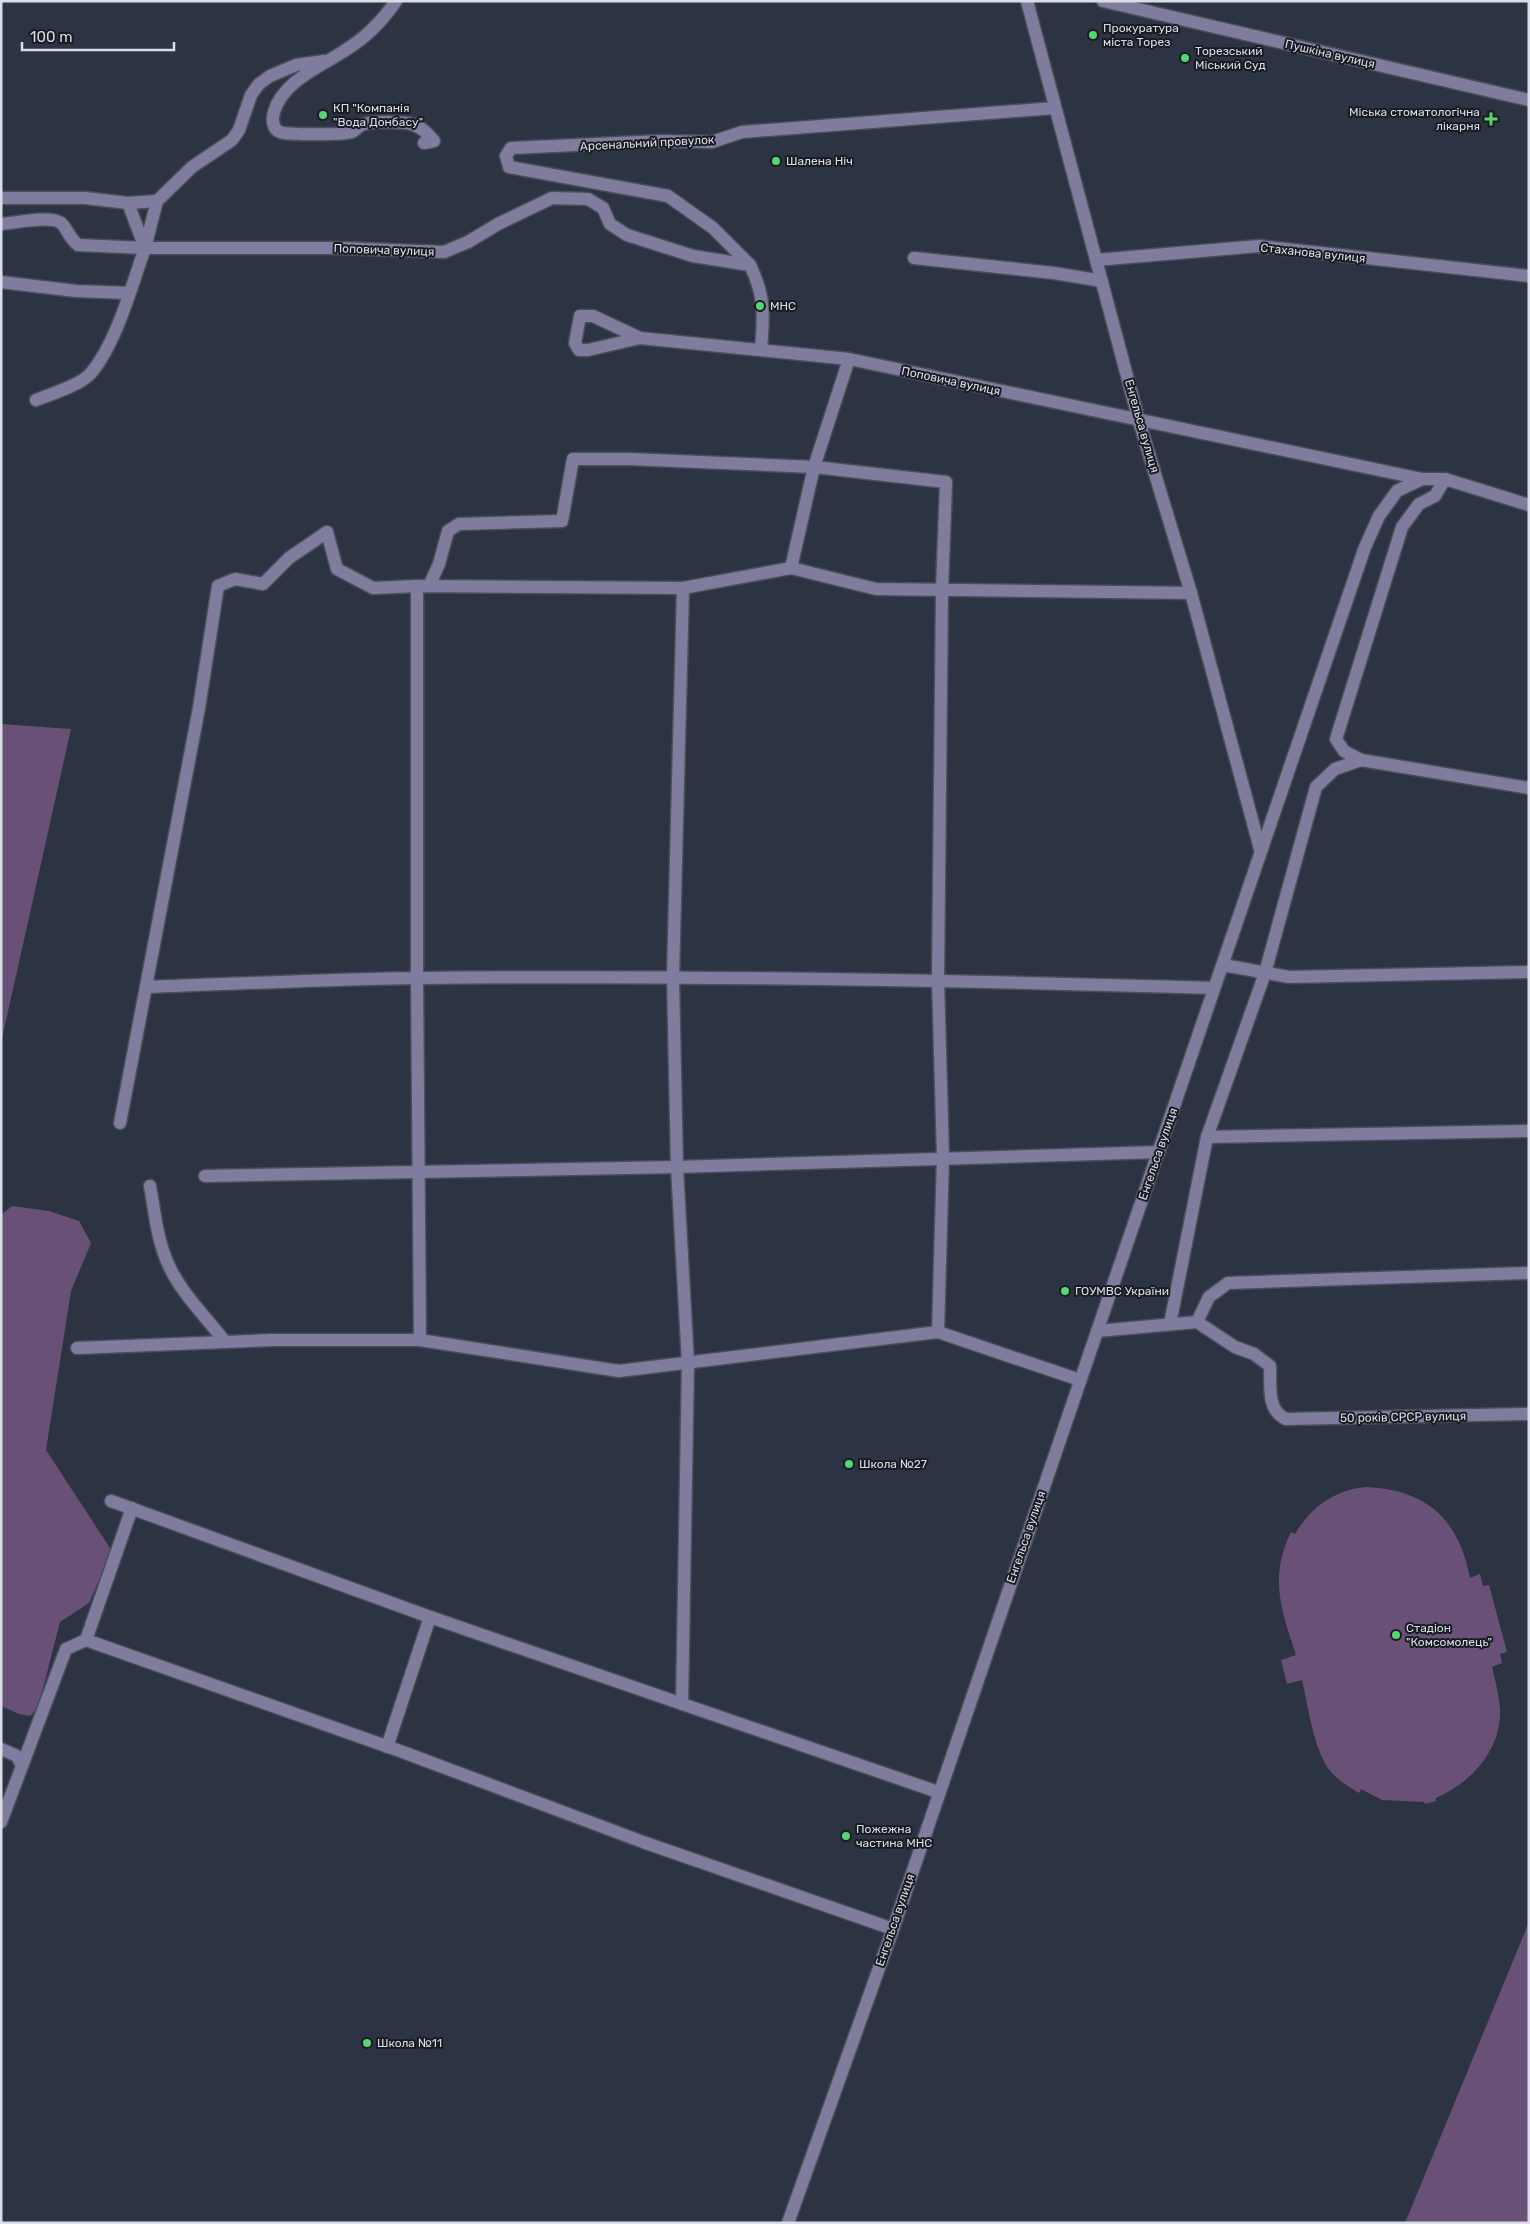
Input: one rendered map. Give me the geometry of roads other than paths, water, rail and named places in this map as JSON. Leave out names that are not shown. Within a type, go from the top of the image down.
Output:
[{"type":"street","points":[[396,1],[366,35],[296,82],[285,92],[273,113],[275,128],[280,132],[300,134],[351,133],[363,124],[408,123],[424,129],[434,141],[424,144]]},
{"type":"street","name":"Енгельса вулиця","points":[[1027,1],[1140,421],[1191,593],[1260,849]]},
{"type":"street","name":"Пушкіна вулиця","points":[[1103,1],[1529,100]]},
{"type":"street","points":[[36,400],[64,389],[90,374],[107,347],[145,248],[157,201],[192,167],[232,140],[239,130],[251,95],[270,76],[296,65],[329,60]]},
{"type":"street","name":"Арсенальний провулок","points":[[750,265],[713,228],[668,196],[509,167],[506,156],[511,148],[661,141],[712,142],[742,132],[1055,108]]},
{"type":"street","points":[[1,198],[85,198],[128,203],[157,201]]},
{"type":"street","name":"Поповича вулиця","points":[[1,224],[53,219],[62,224],[70,238],[78,245],[145,248],[341,248],[444,252],[468,242],[498,224],[552,198],[588,199],[603,208],[610,224],[627,235],[693,256],[750,265]]},
{"type":"street","points":[[128,203],[145,248]]},
{"type":"street","name":"Стаханова вулиця","points":[[1096,260],[1259,246],[1529,276]]},
{"type":"street","points":[[914,258],[1054,273],[1102,281]]},
{"type":"street","points":[[750,265],[759,284],[764,311],[761,349]]},
{"type":"street","points":[[1,282],[76,291],[129,293]]},
{"type":"street","name":"Поповича вулиця","points":[[640,338],[594,316],[580,316],[575,343],[579,350],[588,350],[640,338],[761,349],[849,360],[1422,479]]},
{"type":"street","points":[[791,568],[814,467],[849,360]]},
{"type":"street","points":[[420,1340],[416,978],[423,586],[439,564],[448,531],[459,524],[562,521],[573,459],[629,459],[814,467],[946,482],[942,591],[938,980],[943,1157],[938,1332]]},
{"type":"street","points":[[1422,479],[1445,478],[1529,504]]},
{"type":"street","points":[[1445,478],[1435,496],[1419,504],[1402,527],[1336,739],[1344,751],[1361,760],[1529,788]]},
{"type":"street","name":"Енгельса вулиця","points":[[788,2223],[893,1929],[938,1792],[1223,965],[1260,849],[1365,547],[1379,516],[1397,491],[1422,479]]},
{"type":"street","points":[[120,1123],[199,708],[218,586],[235,580],[263,584],[289,558],[327,532],[337,570],[373,588],[423,586],[683,588],[791,568],[876,589],[1191,593]]},
{"type":"street","points":[[682,1704],[688,1363],[677,1167],[673,977],[683,588]]},
{"type":"street","points":[[1170,1324],[1207,1137],[1265,973],[1316,787],[1335,769],[1361,760]]},
{"type":"street","points":[[1223,965],[1289,977],[1529,972]]},
{"type":"street","points":[[146,987],[416,978],[673,977],[938,980],[1214,988]]},
{"type":"street","points":[[1207,1137],[1529,1131]]},
{"type":"street","points":[[205,1176],[677,1167],[943,1157],[1159,1152]]},
{"type":"street","points":[[150,1186],[159,1238],[170,1268],[192,1300],[226,1342]]},
{"type":"street","points":[[1097,1330],[1198,1322],[1209,1297],[1228,1283],[1529,1273]]},
{"type":"street","name":"50 років СРСР вулиця","points":[[1198,1322],[1235,1348],[1254,1354],[1270,1366],[1272,1406],[1278,1415],[1286,1418],[1529,1414]]},
{"type":"street","points":[[76,1348],[226,1342],[420,1340],[619,1371],[938,1332],[1080,1380]]},
{"type":"street","points":[[111,1502],[132,1508],[430,1618],[938,1792]]},
{"type":"street","points":[[86,1640],[132,1508]]},
{"type":"street","points":[[387,1747],[430,1618]]},
{"type":"street","points":[[1,1822],[66,1649],[86,1640],[387,1747],[643,1842],[893,1929]]},
{"type":"street","points":[[1,1749],[17,1756],[22,1766]]},
{"type":"place","name":"Прокуратура міста Торез","points":[[1093,35]]},
{"type":"place","name":"Торезський Міський Суд","points":[[1185,58]]},
{"type":"place","name":"КП \"Компанія \"Вода Донбасу\"","points":[[323,115]]},
{"type":"place","name":"Міська стоматологічна лікарня","points":[[1491,119]]},
{"type":"place","name":"Шалена Нiч","points":[[776,161]]},
{"type":"place","name":"МНС","points":[[760,306]]},
{"type":"place","name":"ГОУМВС України","points":[[1065,1291]]},
{"type":"place","name":"Школа №27","points":[[849,1464]]},
{"type":"place","name":"Стадіон \"Комсомолець\"","points":[[1396,1635]]},
{"type":"place","name":"Пожежна частина МНС","points":[[846,1836]]},
{"type":"place","name":"Школа №11","points":[[367,2043]]}]
